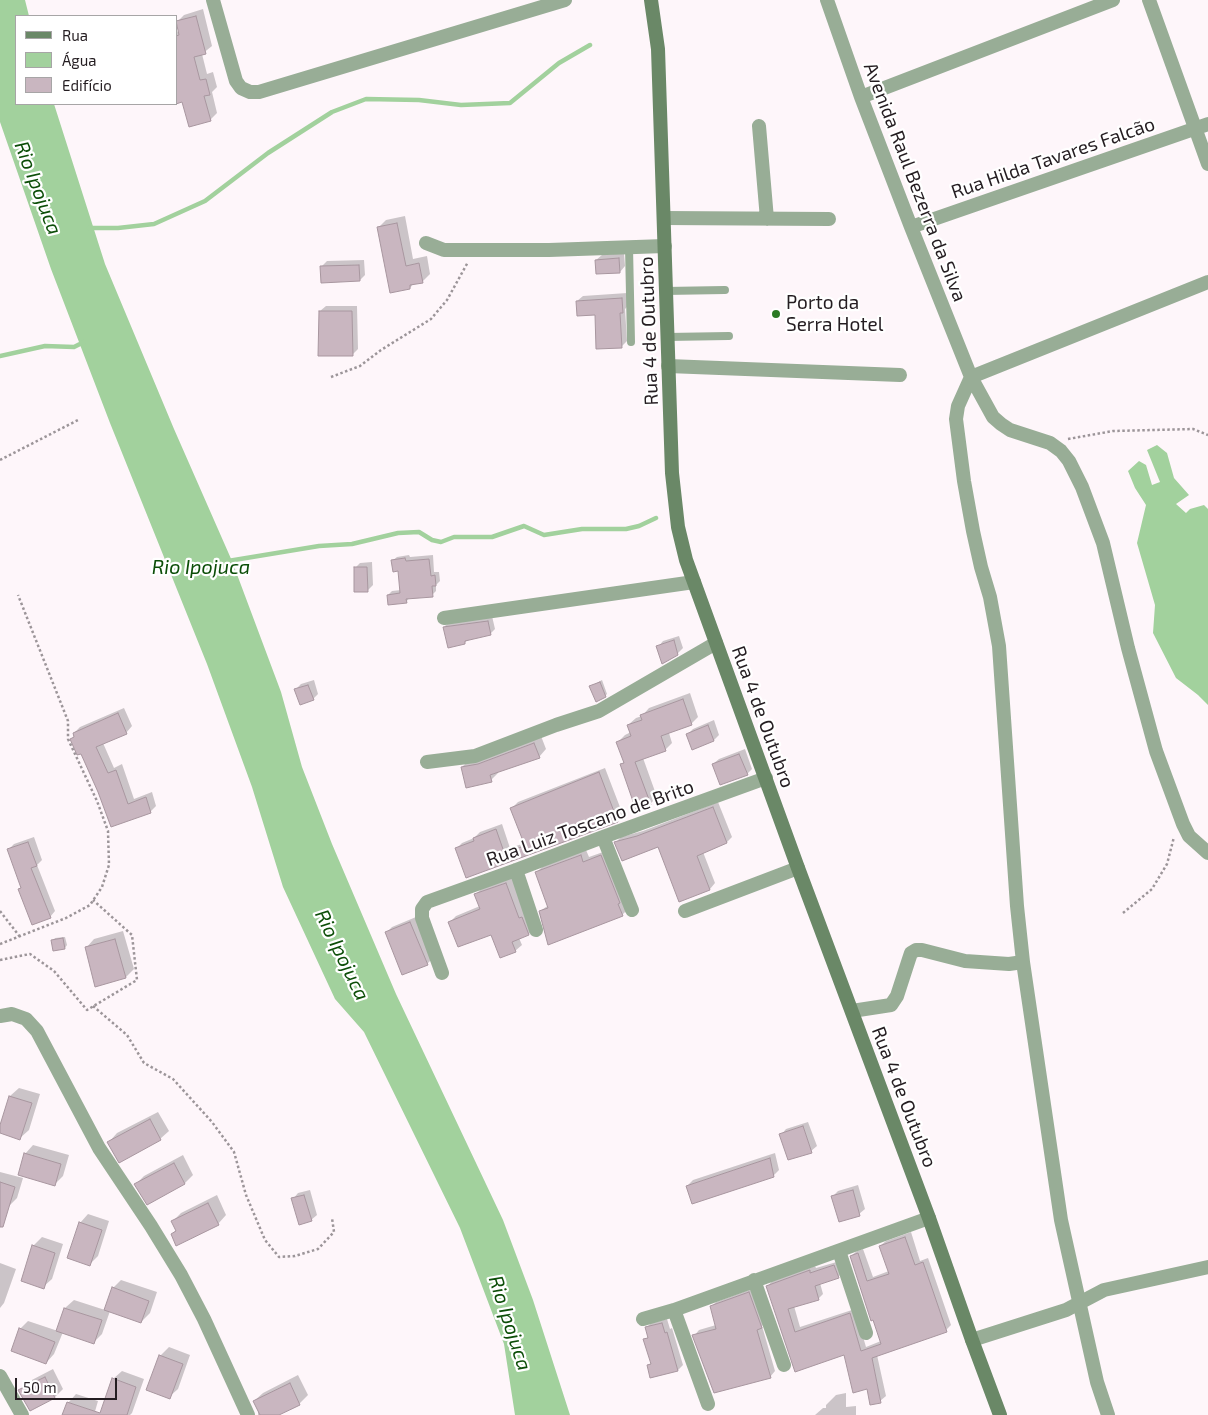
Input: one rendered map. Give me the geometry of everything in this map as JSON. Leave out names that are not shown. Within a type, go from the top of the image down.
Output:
[{"type":"main road","name":"Rua 4 de Outubro","points":[[651,0],[658,49],[672,473],[678,527],[686,560],[1000,1415]]},
{"type":"street","points":[[213,0],[236,81],[241,88],[250,92],[259,92],[565,0]]},
{"type":"street","name":"Avenida Raul Bezerra da Silva","points":[[827,0],[861,97],[971,377],[993,416],[1000,424],[1010,430],[1050,443]]},
{"type":"street","points":[[861,97],[1113,0]]},
{"type":"street","points":[[1149,0],[1202,126],[1208,164]]},
{"type":"street","points":[[758,126],[767,219]]},
{"type":"street","name":"Rua Hilda Tavares Falcão","points":[[911,227],[1202,126]]},
{"type":"street","points":[[664,218],[829,219]]},
{"type":"street","points":[[426,243],[444,250],[665,246]]},
{"type":"street","points":[[1108,1415],[1097,1382],[1078,1303],[1054,1181],[1016,906],[998,646],[990,597],[981,568],[973,530],[956,419],[958,406],[971,377],[1208,282]]},
{"type":"street","points":[[668,366],[900,375]]},
{"type":"street","points":[[1050,443],[1061,451],[1069,461],[1082,487],[1103,543],[1128,648],[1156,751],[1189,836],[1208,853]]},
{"type":"street","points":[[444,618],[694,582]]},
{"type":"street","points":[[427,762],[475,756],[556,725],[599,711],[716,643]]},
{"type":"street","name":"Rua Luiz Toscano de Brito","points":[[442,973],[422,918],[422,909],[427,902],[766,778]]},
{"type":"street","points":[[603,837],[632,910]]},
{"type":"street","points":[[685,911],[798,868]]},
{"type":"street","points":[[516,870],[536,930]]},
{"type":"street","points":[[852,1011],[891,1005],[897,996],[911,953],[916,950],[965,961],[1009,964],[1023,962]]},
{"type":"street","points":[[0,1016],[12,1014],[26,1019],[37,1031],[99,1148],[152,1226],[181,1275],[204,1319],[248,1415]]},
{"type":"street","points":[[643,1319],[674,1310],[929,1218]]},
{"type":"street","points":[[839,1251],[866,1333]]},
{"type":"street","points":[[972,1340],[1066,1310],[1104,1290],[1208,1267]]},
{"type":"street","points":[[754,1280],[784,1365]]},
{"type":"street","points":[[674,1310],[708,1404]]},
{"type":"street","points":[[0,1376],[22,1415]]},
{"type":"lane","points":[[629,247],[631,342]]},
{"type":"lane","points":[[665,291],[725,290]]},
{"type":"lane","points":[[667,338],[728,336]]},
{"type":"path","points":[[331,377],[360,366],[381,350],[431,319],[447,300],[475,250]]},
{"type":"path","points":[[0,460],[80,419]]},
{"type":"path","points":[[1050,443],[1114,431],[1193,429],[1208,435]]},
{"type":"path","points":[[0,944],[66,918],[90,905],[102,887],[109,865],[108,830],[97,801],[68,739],[68,721],[18,595]]},
{"type":"path","points":[[1123,913],[1152,889],[1167,864],[1180,816]]},
{"type":"path","points":[[0,960],[30,954],[54,971],[87,1010],[137,980],[132,935],[93,900]]},
{"type":"path","points":[[0,910],[20,937]]},
{"type":"path","points":[[94,1006],[127,1035],[144,1063],[173,1079],[212,1122],[234,1152],[246,1195],[261,1231],[265,1240],[280,1257],[295,1256],[318,1249],[334,1232],[332,1218]]},
{"type":"water","name":"Rio Ipojuca","points":[[0,0],[25,0],[29,15],[15,15],[15,105],[54,105],[105,264],[232,561],[281,692],[302,767],[332,844],[396,994],[503,1220],[533,1300],[570,1415],[515,1415],[504,1344],[460,1228],[364,1032],[335,999],[283,887],[252,787],[207,664],[110,423],[51,269],[0,122]]},
{"type":"water","points":[[1157,445],[1167,453],[1174,478],[1189,495],[1176,504],[1186,513],[1190,509],[1204,505],[1208,509],[1208,705],[1176,678],[1153,633],[1155,605],[1137,543],[1146,505],[1135,488],[1128,471],[1139,461],[1146,465],[1152,485],[1160,482],[1147,450]]},
{"type":"building","points":[[196,16],[206,54],[194,57],[200,80],[206,79],[210,95],[204,96],[211,121],[189,127],[182,102],[178,103],[178,20]]},
{"type":"building","points":[[397,223],[406,266],[419,263],[423,283],[410,285],[410,289],[390,293],[377,227]]},
{"type":"building","points":[[619,258],[620,273],[596,274],[595,260]]},
{"type":"building","points":[[359,265],[360,281],[321,283],[320,266]]},
{"type":"building","points":[[622,298],[623,313],[620,313],[622,348],[596,349],[595,315],[577,316],[576,301]]},
{"type":"building","points":[[319,311],[352,311],[353,356],[318,356]]},
{"type":"building","points":[[405,558],[406,561],[429,559],[431,576],[435,575],[436,586],[432,586],[433,597],[406,599],[407,603],[388,605],[387,595],[400,593],[398,571],[393,572],[391,560]]},
{"type":"building","points":[[354,567],[367,567],[368,592],[354,592]]},
{"type":"building","points":[[488,621],[491,635],[465,641],[465,644],[448,648],[443,627]]},
{"type":"building","points":[[674,640],[678,655],[662,664],[656,646]]},
{"type":"building","points":[[600,682],[606,697],[596,702],[589,686]]},
{"type":"building","points":[[308,685],[314,700],[300,705],[294,689]]},
{"type":"building","points":[[683,699],[692,725],[661,736],[666,751],[635,762],[651,805],[636,810],[620,764],[624,763],[616,742],[631,736],[627,725],[642,720],[640,715]]},
{"type":"building","points":[[118,713],[127,734],[96,747],[108,773],[116,770],[128,804],[146,797],[151,813],[111,827],[81,754],[77,755],[70,739],[74,737],[73,733]]},
{"type":"building","points":[[708,725],[714,741],[692,750],[686,734]]},
{"type":"building","points":[[534,743],[540,758],[490,775],[492,782],[466,788],[461,767],[478,764]]},
{"type":"building","points":[[739,754],[748,775],[720,785],[712,764]]},
{"type":"building","points":[[599,772],[618,822],[466,878],[455,848],[474,841],[473,838],[496,829],[504,852],[525,846],[510,808]]},
{"type":"building","points":[[713,807],[727,843],[697,856],[710,890],[679,902],[658,847],[622,861],[614,842],[637,836]]},
{"type":"building","points":[[28,842],[37,866],[31,868],[51,918],[32,925],[18,889],[21,888],[7,849]]},
{"type":"building","points":[[581,855],[583,862],[601,855],[620,903],[618,904],[623,916],[548,945],[539,911],[548,908],[535,872]]},
{"type":"building","points":[[506,883],[519,918],[522,917],[529,935],[512,942],[516,952],[500,958],[491,935],[458,947],[448,922],[480,909],[474,894]]},
{"type":"building","points":[[410,922],[428,965],[402,975],[385,932]]},
{"type":"building","points":[[63,938],[65,949],[53,951],[51,940]]},
{"type":"building","points":[[115,939],[126,978],[95,987],[85,947]]},
{"type":"building","points":[[9,1096],[32,1103],[20,1140],[0,1133],[0,1125]]},
{"type":"building","points":[[150,1119],[161,1140],[119,1163],[107,1142]]},
{"type":"building","points":[[803,1126],[812,1153],[788,1160],[779,1134]]},
{"type":"building","points":[[24,1153],[61,1164],[55,1186],[18,1175]]},
{"type":"building","points":[[770,1158],[774,1177],[692,1204],[686,1186]]},
{"type":"building","points":[[174,1163],[185,1184],[147,1205],[134,1184]]},
{"type":"building","points":[[0,1182],[15,1187],[3,1227],[0,1227]]},
{"type":"building","points":[[853,1190],[860,1216],[839,1222],[831,1196]]},
{"type":"building","points":[[304,1195],[312,1221],[299,1225],[291,1198]]},
{"type":"building","points":[[208,1203],[219,1225],[176,1246],[171,1234],[176,1231],[171,1221]]},
{"type":"building","points":[[79,1222],[102,1230],[90,1266],[67,1258]]},
{"type":"building","points":[[905,1237],[915,1265],[923,1262],[947,1332],[872,1358],[881,1403],[870,1405],[867,1389],[853,1393],[844,1355],[795,1372],[766,1286],[810,1270],[810,1273],[834,1265],[839,1278],[815,1286],[819,1300],[788,1309],[795,1332],[850,1313],[861,1351],[881,1344],[873,1320],[871,1321],[850,1256],[858,1253],[867,1281],[889,1274],[879,1246]]},
{"type":"building","points":[[32,1245],[55,1253],[44,1289],[21,1281]]},
{"type":"building","points":[[112,1287],[149,1301],[141,1323],[104,1310]]},
{"type":"building","points":[[749,1292],[762,1328],[757,1330],[771,1378],[714,1393],[692,1335],[716,1329],[710,1306]]},
{"type":"building","points":[[64,1308],[102,1320],[94,1344],[56,1331]]},
{"type":"building","points":[[662,1323],[665,1333],[667,1332],[678,1371],[650,1378],[647,1365],[651,1364],[643,1339],[648,1338],[645,1327]]},
{"type":"building","points":[[19,1328],[55,1342],[46,1364],[11,1351]]},
{"type":"building","points":[[159,1355],[183,1364],[170,1399],[146,1390]]},
{"type":"building","points":[[45,1377],[55,1398],[30,1411],[18,1390]]},
{"type":"building","points":[[112,1378],[136,1387],[127,1415],[62,1415],[67,1402],[100,1413]]},
{"type":"building","points":[[290,1383],[300,1405],[279,1415],[260,1415],[253,1401]]},
{"type":"waterway","points":[[89,228],[118,228],[154,224],[205,201],[268,153],[332,112],[366,99],[419,100],[461,105],[510,103],[559,63],[590,45]]},
{"type":"waterway","points":[[0,356],[45,346],[74,347],[84,342]]},
{"type":"waterway","points":[[228,561],[319,546],[352,544],[398,533],[419,532],[432,540],[441,542],[454,537],[492,537],[524,526],[544,535],[582,529],[626,529],[639,526],[656,518]]},
{"type":"place","name":"Porto da Serra Hotel","points":[[776,314]]}]
